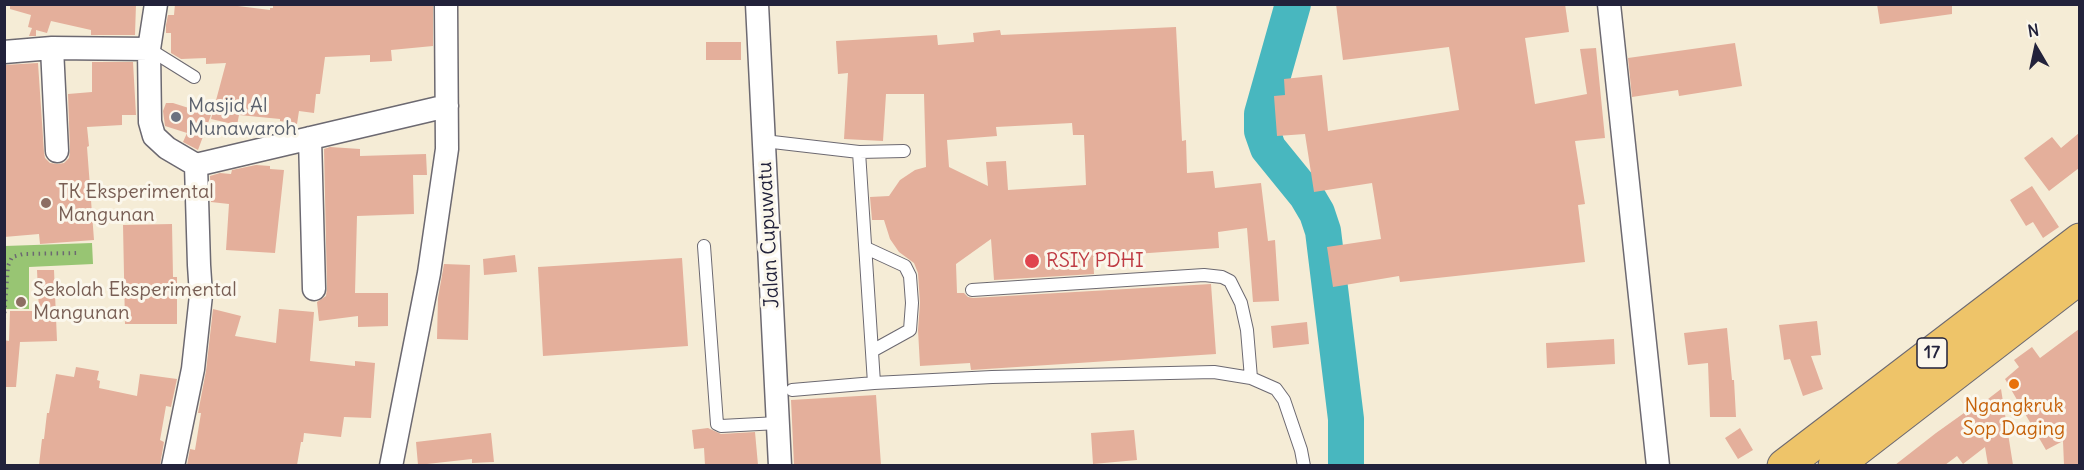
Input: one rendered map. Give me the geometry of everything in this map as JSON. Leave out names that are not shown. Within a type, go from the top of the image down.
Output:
[{"type":"highway","name":"17","points":[[1784,465],[2079,240]]},
{"type":"highway","name":"17","points":[[1835,465],[2079,277]]},
{"type":"street","points":[[156,4],[149,49],[150,122],[154,136],[167,148],[196,165],[447,106]]},
{"type":"street","points":[[391,465],[429,273],[447,149],[446,4]]},
{"type":"street","name":"Jalan Cupuwatu","points":[[757,4],[780,465]]},
{"type":"street","points":[[1609,4],[1658,465]]},
{"type":"street","points":[[4,52],[52,48],[149,49]]},
{"type":"street","points":[[52,48],[57,151]]},
{"type":"street","points":[[310,138],[314,289]]},
{"type":"street","points":[[173,465],[193,369],[201,295],[196,165]]},
{"type":"lane","points":[[149,49],[194,76]]},
{"type":"lane","points":[[764,141],[859,152],[904,151]]},
{"type":"lane","points":[[859,152],[874,383]]},
{"type":"lane","points":[[704,246],[718,425],[778,423]]},
{"type":"lane","points":[[866,248],[905,266],[910,276],[912,303],[910,330],[872,351]]},
{"type":"lane","points":[[972,290],[1204,276],[1222,277],[1230,281],[1241,303],[1251,378]]},
{"type":"lane","points":[[792,390],[993,377],[1214,372],[1251,378],[1276,389],[1284,400],[1304,465]]},
{"type":"path","points":[[4,320],[8,266],[12,257],[23,254],[79,253]]},
{"type":"green space","points":[[92,243],[93,264],[29,267],[29,309],[5,309],[5,246]]},
{"type":"building","points":[[10,4],[136,4],[135,35],[91,35],[91,30],[51,21],[47,33],[36,30],[36,36],[29,36],[32,28],[28,27],[31,15],[10,9]]},
{"type":"building","points":[[175,4],[230,5],[270,10],[273,4],[433,4],[433,46],[391,50],[392,61],[370,62],[370,55],[325,57],[320,94],[316,94],[314,113],[299,111],[297,124],[280,121],[280,119],[239,115],[237,125],[211,119],[226,63],[206,64],[206,58],[181,59],[171,53],[171,33],[166,33],[166,25],[168,15],[174,15]]},
{"type":"building","points":[[1336,4],[1565,4],[1569,32],[1525,38],[1535,104],[1587,94],[1580,49],[1596,48],[1605,138],[1575,141],[1585,204],[1578,205],[1585,262],[1400,282],[1399,276],[1333,287],[1327,247],[1381,239],[1372,183],[1314,192],[1305,134],[1277,136],[1274,96],[1285,95],[1284,79],[1322,75],[1328,131],[1459,110],[1449,47],[1343,60]]},
{"type":"building","points":[[1877,4],[1952,4],[1952,14],[1880,24]]},
{"type":"building","points":[[1176,27],[1182,141],[1186,140],[1187,173],[1213,171],[1215,188],[1261,183],[1268,241],[1275,240],[1279,301],[1253,302],[1247,228],[1218,232],[1219,248],[1093,257],[1094,274],[994,280],[991,239],[956,264],[957,293],[964,293],[973,298],[1211,284],[1216,354],[971,370],[970,363],[920,366],[918,273],[914,263],[899,252],[890,239],[884,220],[872,220],[870,197],[889,196],[900,180],[915,170],[926,167],[924,94],[886,94],[883,141],[844,139],[848,73],[838,74],[836,41],[937,35],[938,45],[974,42],[973,33],[1000,30],[1001,35]],"holes":[[[1072,123],[1073,135],[1084,135],[1086,185],[1008,190],[1006,161],[986,162],[988,186],[949,167],[947,140],[997,136],[996,127]]]},
{"type":"building","points":[[706,42],[741,42],[741,60],[706,60]]},
{"type":"building","points":[[1735,43],[1742,86],[1679,96],[1678,90],[1632,97],[1628,58]]},
{"type":"building","points":[[92,62],[133,62],[136,115],[122,115],[122,125],[87,127],[94,240],[40,244],[39,234],[4,237],[4,65],[38,63],[45,158],[50,163],[58,164],[64,163],[69,158],[70,151],[68,94],[92,92]]},
{"type":"building","points":[[166,103],[196,109],[211,115],[198,150],[183,142],[187,133],[165,126],[163,111]]},
{"type":"building","points":[[2079,133],[2079,168],[2049,191],[2024,158],[2052,137],[2061,148]]},
{"type":"building","points":[[330,147],[360,149],[360,156],[426,154],[427,175],[413,175],[414,214],[357,216],[355,293],[388,293],[388,326],[358,327],[358,316],[319,321],[317,302],[326,296],[327,289],[324,149]]},
{"type":"building","points":[[256,165],[284,170],[275,253],[226,250],[229,204],[211,202],[210,176],[220,173],[231,174],[232,170]]},
{"type":"building","points":[[2032,186],[2059,227],[2043,238],[2033,222],[2026,226],[2010,200]]},
{"type":"building","points":[[172,224],[173,277],[177,277],[177,324],[125,324],[123,225]]},
{"type":"building","points":[[515,255],[517,272],[484,275],[483,259]]},
{"type":"building","points":[[682,258],[688,346],[543,356],[538,267]]},
{"type":"building","points":[[444,264],[470,265],[468,340],[437,339],[438,298]]},
{"type":"building","points":[[37,270],[54,270],[57,341],[20,342],[16,387],[4,387],[4,340],[9,341],[10,311],[39,311]]},
{"type":"building","points":[[213,309],[241,316],[235,336],[276,343],[279,309],[314,312],[310,361],[355,366],[355,361],[375,363],[371,418],[344,417],[341,437],[304,433],[297,465],[187,465],[190,449],[195,450]]},
{"type":"building","points":[[1817,321],[1821,355],[1811,356],[1823,389],[1803,396],[1790,359],[1784,360],[1779,325]]},
{"type":"building","points":[[1307,322],[1309,344],[1273,348],[1271,326]]},
{"type":"building","points":[[1727,328],[1736,417],[1710,417],[1708,363],[1688,365],[1684,333]]},
{"type":"building","points":[[2079,329],[2079,465],[2064,465],[2063,441],[2046,450],[2005,379],[2019,367],[2014,360],[2032,347],[2040,358]]},
{"type":"building","points":[[1614,339],[1615,364],[1547,368],[1546,343]]},
{"type":"building","points":[[76,367],[99,371],[97,380],[100,381],[99,388],[137,396],[140,374],[177,379],[171,407],[166,406],[160,440],[164,442],[160,465],[39,465],[42,439],[44,439],[56,374],[74,377]]},
{"type":"building","points":[[2001,389],[2013,465],[1988,465],[1985,447],[1963,464],[1957,456],[1945,465],[1895,465],[1936,433],[1964,413],[1966,416]]},
{"type":"building","points":[[876,395],[881,465],[794,465],[791,400]]},
{"type":"building","points":[[708,428],[721,434],[755,432],[758,465],[705,465],[704,448],[694,449],[692,430]]},
{"type":"building","points":[[1740,428],[1753,450],[1738,459],[1725,438]]},
{"type":"building","points":[[1134,430],[1137,460],[1093,464],[1091,433]]},
{"type":"building","points":[[491,433],[494,462],[472,463],[472,459],[418,465],[416,442]]},
{"type":"waterway","points":[[1293,4],[1262,114],[1262,131],[1268,148],[1307,196],[1317,213],[1323,231],[1346,419],[1346,466]]},
{"type":"place","name":"Masjid Al Munawaroh","points":[[176,117]]},
{"type":"place","name":"TK Eksperimental Mangunan","points":[[46,203]]},
{"type":"place","name":"RSIY PDHI","points":[[1032,261]]},
{"type":"place","name":"Sekolah Eksperimental Mangunan","points":[[21,302]]},
{"type":"place","name":"Ngangkruk Sop Daging","points":[[2014,384]]}]
